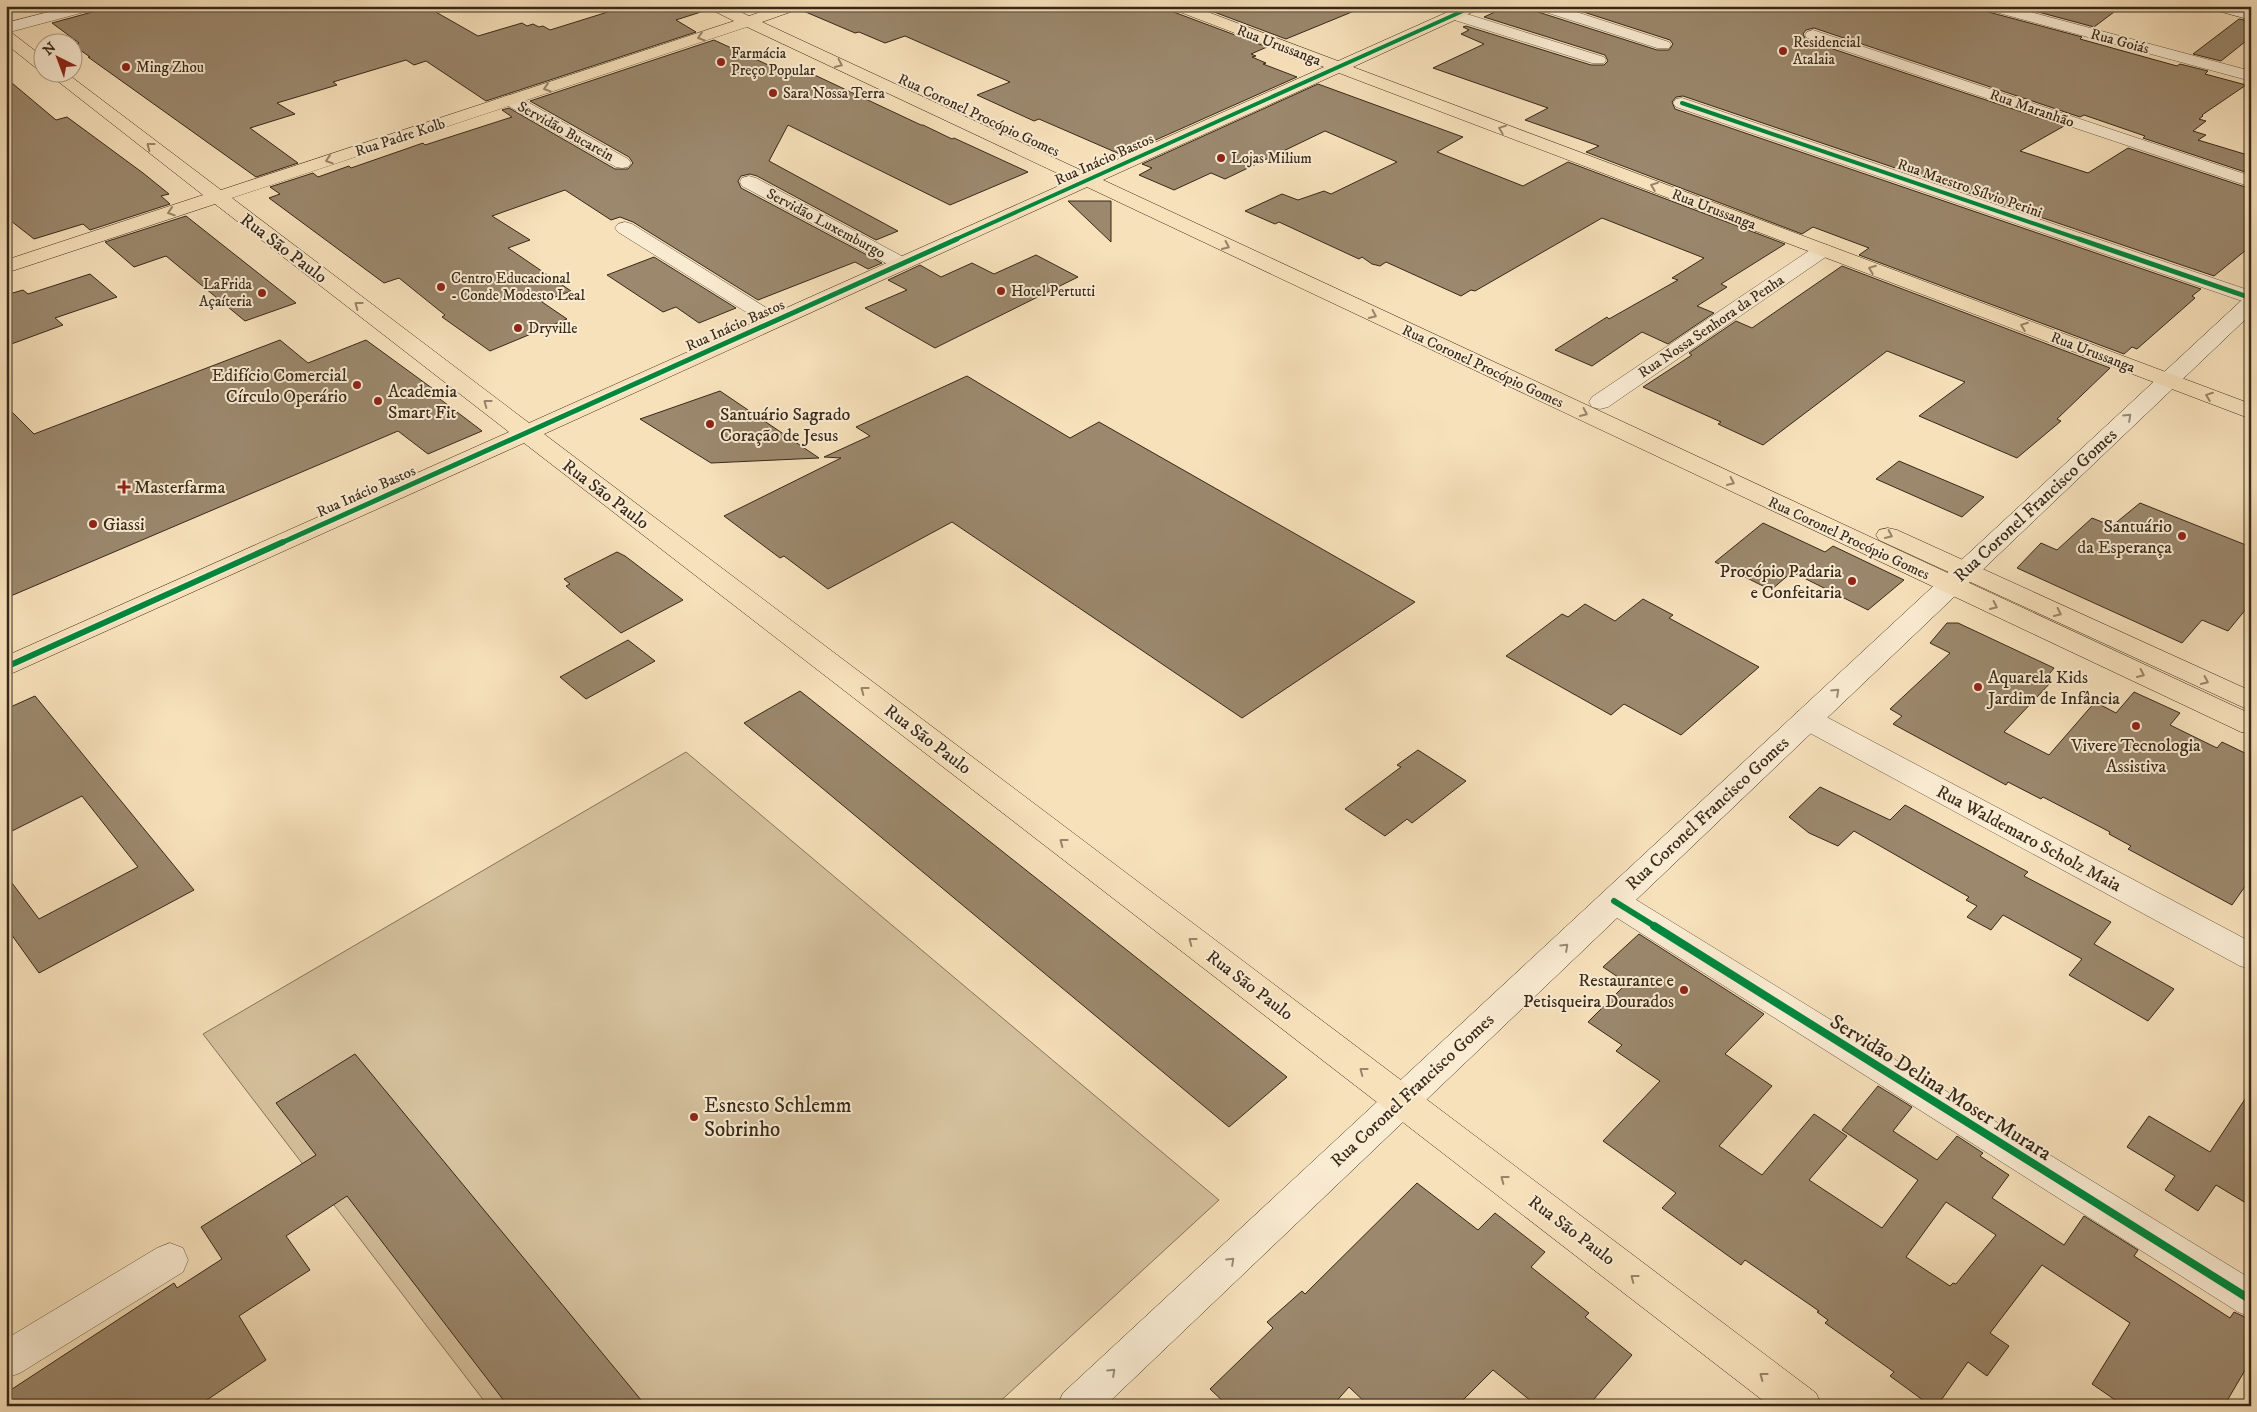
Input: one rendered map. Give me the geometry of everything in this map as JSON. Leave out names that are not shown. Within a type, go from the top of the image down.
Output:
[{"type":"main road","name":"Rua Coronel Procópio Gomes","points":[[715,6],[752,15],[1095,177],[1958,578],[2251,702]]},
{"type":"main road","name":"Rua Padre Kolb","points":[[6,267],[511,100],[752,15],[794,6]]},
{"type":"main road","name":"Rua Urussanga","points":[[1177,6],[2251,412]]},
{"type":"main road","name":"Rua Inácio Bastos","points":[[6,667],[1474,6]]},
{"type":"main road","points":[[6,36],[32,56]]},
{"type":"main road","name":"Rua São Paulo","points":[[67,82],[1802,1406]]},
{"type":"main road","name":"Rua Coronel Procópio Gomes","points":[[1095,177],[1600,402],[2251,725]]},
{"type":"street","points":[[6,28],[91,6]]},
{"type":"street","points":[[1541,6],[1663,45]]},
{"type":"street","name":"Rua Goiás","points":[[1989,6],[2251,76]]},
{"type":"street","points":[[2216,6],[2251,15]]},
{"type":"street","points":[[1454,15],[1598,60]]},
{"type":"street","name":"Rua Maranhão","points":[[1813,34],[2251,182]]},
{"type":"street","name":"Servidão Bucarein","points":[[511,100],[622,163]]},
{"type":"street","name":"Rua Maestro Sílvio Perini","points":[[1682,103],[2251,298]]},
{"type":"street","name":"Servidão Luxemburgo","points":[[749,182],[902,264]]},
{"type":"street","points":[[625,228],[774,322]]},
{"type":"street","name":"Rua Nossa Senhora da Penha","points":[[1600,402],[1823,250]]},
{"type":"street","name":"Rua Coronel Francisco Gomes","points":[[1082,1404],[2251,302]]},
{"type":"street","name":"Rua Waldemaro Scholz Maia","points":[[1808,719],[2251,957]]},
{"type":"street","name":"Servidão Delina Moser Murara","points":[[1614,901],[2251,1300]]},
{"type":"street","points":[[6,1360],[170,1260]]},
{"type":"shaded area","name":"Esnesto Schlemm Sobrinho","points":[[686,752],[1219,1200],[995,1406],[488,1406],[203,1034]]},
{"type":"building","points":[[101,6],[433,6],[434,11],[478,36],[522,23],[527,26],[533,24],[539,27],[543,26],[550,30],[627,6],[703,6],[704,11],[676,20],[696,32],[486,101],[426,61],[414,65],[406,60],[333,82],[337,85],[277,103],[295,114],[250,128],[298,163],[256,177],[88,57],[90,57],[82,51],[82,32],[64,32],[52,23],[96,11]]},
{"type":"building","points":[[804,6],[1079,6],[1091,10],[1101,6],[1167,6],[1171,11],[1267,47],[1251,54],[1256,56],[1252,57],[1266,63],[1263,64],[1297,77],[1122,155],[1039,119],[1034,121],[977,95],[1010,82],[905,36],[885,43],[859,32],[855,33],[801,10]]},
{"type":"building","points":[[1198,6],[1364,6],[1364,7],[1286,39]]},
{"type":"building","points":[[1508,6],[1531,6],[1535,11],[1657,50],[1669,50],[1673,44],[1670,40],[1565,6],[1966,6],[2082,37],[2080,39],[2177,66],[2180,64],[2208,71],[2205,74],[2246,85],[2202,115],[2199,119],[2206,121],[2193,131],[2206,135],[2198,140],[2251,156],[2251,174],[2143,138],[2145,136],[2084,115],[2080,117],[1814,28],[1806,30],[1803,34],[1806,40],[2064,126],[2020,151],[2088,173],[2128,148],[2251,189],[2251,246],[2214,276],[1683,96],[1676,97],[1672,102],[1675,109],[2201,289],[2192,296],[2195,298],[2137,349],[2132,347],[2124,354],[1859,255],[1869,248],[1813,227],[1802,234],[1586,152],[1599,146],[1525,120],[1548,108],[1433,68],[1484,44],[1461,34],[1469,30],[1463,27],[1466,26],[1591,65],[1604,65],[1608,61],[1605,55],[1484,17]]},
{"type":"building","points":[[2016,6],[2122,6],[2094,27]]},
{"type":"building","points":[[2239,19],[2244,20],[2251,29],[2251,37],[2221,61],[2193,54]]},
{"type":"building","points":[[714,40],[792,76],[806,71],[921,125],[1028,172],[950,205],[788,125],[769,161],[898,231],[876,240],[757,176],[750,174],[741,176],[738,181],[741,188],[882,263],[868,269],[855,262],[758,300],[633,222],[620,217],[611,220],[565,190],[492,216],[530,240],[508,248],[571,291],[542,302],[567,319],[490,351],[442,317],[445,315],[399,278],[384,283],[269,198],[280,194],[270,187],[313,173],[318,177],[349,166],[351,168],[423,143],[425,145],[512,117],[502,110],[509,108],[615,169],[628,169],[633,163],[629,157],[530,101]]},
{"type":"building","points":[[6,78],[56,120],[67,117],[143,173],[169,194],[161,196],[170,204],[90,230],[83,224],[34,239],[6,217]]},
{"type":"building","points":[[1318,84],[1463,137],[1437,152],[1523,186],[1568,162],[1785,244],[1721,284],[1727,287],[1697,306],[1714,313],[1668,344],[1642,332],[1592,366],[1555,350],[1607,317],[1609,319],[1678,280],[1672,278],[1704,258],[1602,218],[1475,291],[1471,290],[1461,296],[1386,262],[1380,266],[1372,264],[1362,257],[1359,259],[1279,222],[1275,224],[1245,211],[1282,194],[1298,200],[1324,191],[1331,194],[1397,162],[1325,131],[1225,179],[1211,173],[1174,190],[1139,175],[1152,168],[1142,164]]},
{"type":"building","points":[[1068,201],[1111,201],[1111,242]]},
{"type":"building","points":[[186,216],[296,303],[245,321],[166,256],[134,267],[105,242]]},
{"type":"building","points":[[1036,255],[1078,277],[935,348],[865,308],[907,290],[888,280],[920,265],[941,277],[972,263],[994,274]]},
{"type":"building","points":[[654,257],[736,308],[699,323],[676,307],[663,312],[607,275]]},
{"type":"building","points":[[1842,266],[2110,368],[2057,419],[2061,421],[2017,458],[1919,416],[1965,382],[1887,351],[1763,445],[1718,424],[1721,422],[1643,387],[1692,355],[1689,353],[1736,321],[1752,328]]},
{"type":"building","points":[[90,274],[117,297],[55,318],[63,325],[6,346],[6,295],[23,290],[28,294]]},
{"type":"building","name":"Giassi","points":[[280,340],[308,363],[366,340],[440,394],[436,396],[482,431],[428,454],[398,431],[6,598],[6,406],[34,434]]},
{"type":"building","points":[[967,376],[1070,438],[1099,422],[1415,602],[1242,718],[952,522],[828,589],[784,556],[780,558],[724,516],[841,458],[824,457],[870,436],[856,427]]},
{"type":"building","name":"Santuário Sagrado Coração de Jesus","points":[[720,391],[819,458],[711,463],[640,419]]},
{"type":"building","points":[[1899,461],[1984,497],[1962,517],[1876,479]]},
{"type":"building","points":[[2140,503],[2251,547],[2251,603],[2228,631],[2202,620],[2182,643],[2017,568],[2041,543],[2057,550],[2092,518],[2112,526]]},
{"type":"building","points":[[1763,523],[1825,552],[1833,546],[1904,580],[1868,610],[1792,572],[1771,590],[1715,562]]},
{"type":"building","points":[[617,552],[683,600],[621,633],[566,586],[570,584],[564,579]]},
{"type":"building","points":[[1643,599],[1673,615],[1669,618],[1759,667],[1681,735],[1624,704],[1611,715],[1506,656],[1562,614],[1568,617],[1585,604],[1615,621]]},
{"type":"building","points":[[1947,623],[1958,623],[2054,668],[2046,678],[2052,681],[2004,732],[2049,755],[2095,702],[2116,713],[2134,692],[2180,713],[2170,725],[2217,748],[2222,742],[2251,756],[2251,878],[2232,905],[2128,849],[2131,846],[2109,834],[2110,832],[2043,797],[2041,799],[2008,782],[2006,785],[1893,724],[1902,716],[1890,709],[1950,653],[1930,643]]},
{"type":"building","points":[[628,640],[655,661],[586,699],[560,677]]},
{"type":"building","points":[[800,691],[1287,1077],[1229,1127],[744,723]]},
{"type":"building","points":[[35,696],[194,890],[39,973],[6,927],[6,875],[39,919],[138,867],[82,796],[6,834],[6,709]]},
{"type":"building","points":[[1418,750],[1466,781],[1412,823],[1407,819],[1385,836],[1345,809],[1401,767],[1397,765]]},
{"type":"building","points":[[1820,787],[1890,820],[1905,805],[2028,872],[2024,876],[2111,922],[2094,944],[2174,989],[2148,1021],[2069,975],[2082,959],[2003,915],[1991,930],[1967,917],[1977,906],[1966,900],[1969,897],[1854,831],[1838,846],[1809,833],[1789,817]]},
{"type":"building","points":[[1639,934],[1764,1014],[1725,1054],[1772,1086],[1719,1146],[1762,1175],[1814,1114],[1847,1136],[1809,1180],[1882,1228],[1918,1180],[1842,1130],[1878,1086],[1912,1107],[1893,1131],[1937,1160],[1957,1136],[1983,1153],[1980,1156],[2009,1175],[1992,1198],[2064,1245],[2084,1216],[2138,1250],[2134,1256],[2230,1318],[2234,1312],[2251,1320],[2251,1360],[2224,1406],[2124,1406],[2092,1384],[2130,1323],[2042,1265],[1990,1333],[2009,1346],[1987,1376],[1968,1362],[1937,1406],[1931,1406],[1890,1376],[1894,1372],[1825,1323],[1828,1320],[1817,1312],[1819,1311],[1745,1260],[1741,1265],[1662,1208],[1676,1193],[1603,1141],[1660,1081],[1616,1051],[1622,1045],[1588,1022],[1627,983],[1603,967]],"holes":[[[1946,1202],[1996,1235],[1956,1284],[1953,1283],[1950,1286],[1906,1257]]]},
{"type":"building","points":[[355,1054],[646,1406],[508,1406],[347,1196],[286,1236],[310,1270],[239,1316],[266,1360],[198,1406],[6,1406],[6,1393],[174,1283],[177,1288],[222,1259],[201,1227],[316,1155],[276,1103]]},
{"type":"building","points":[[2251,1090],[2251,1206],[2216,1185],[2198,1211],[2165,1190],[2175,1176],[2127,1147],[2149,1116],[2210,1152]]},
{"type":"building","points":[[1417,1183],[1478,1230],[1495,1213],[1545,1252],[1531,1267],[1589,1313],[1585,1317],[1632,1355],[1588,1406],[1537,1406],[1493,1370],[1457,1406],[1369,1406],[1349,1387],[1332,1406],[1228,1406],[1210,1389],[1273,1328],[1267,1322],[1302,1291],[1305,1294]]},
{"type":"cycle path","points":[[6,667],[1474,6]]},
{"type":"cycle path","points":[[1682,103],[2251,298]]},
{"type":"cycle path","points":[[1614,901],[2251,1300]]},
{"type":"place","name":"Residencial Atalaia","points":[[1783,51]]},
{"type":"place","name":"Farmácia Preço Popular","points":[[721,62]]},
{"type":"place","name":"Ming Zhou","points":[[126,67]]},
{"type":"place","name":"Sara Nossa Terra","points":[[773,93]]},
{"type":"place","name":"Lojas Milium","points":[[1221,158]]},
{"type":"place","name":"Centro Educacional - Conde Modesto Leal","points":[[441,287]]},
{"type":"place","name":"Hotel Pertutti","points":[[1001,291]]},
{"type":"place","name":"LaFrida Açaíteria","points":[[262,293]]},
{"type":"place","name":"Dryville","points":[[518,328]]},
{"type":"place","name":"Edifício Comercial Círculo Operário","points":[[357,385]]},
{"type":"place","name":"Academia Smart Fit","points":[[378,401]]},
{"type":"place","name":"Santuário Sagrado Coração de Jesus","points":[[710,424]]},
{"type":"place","name":"Masterfarma","points":[[124,487]]},
{"type":"place","name":"Giassi","points":[[93,524]]},
{"type":"place","name":"Santuário da Esperança","points":[[2182,536]]},
{"type":"place","name":"Procópio Padaria e Confeitaria","points":[[1852,581]]},
{"type":"place","name":"Aquarela Kids Jardim de Infância","points":[[1978,687]]},
{"type":"place","name":"Vivere Tecnologia Assistiva","points":[[2136,726]]},
{"type":"place","name":"Restaurante e Petisqueira Dourados","points":[[1684,990]]},
{"type":"place","name":"Esnesto Schlemm Sobrinho","points":[[694,1117]]}]
